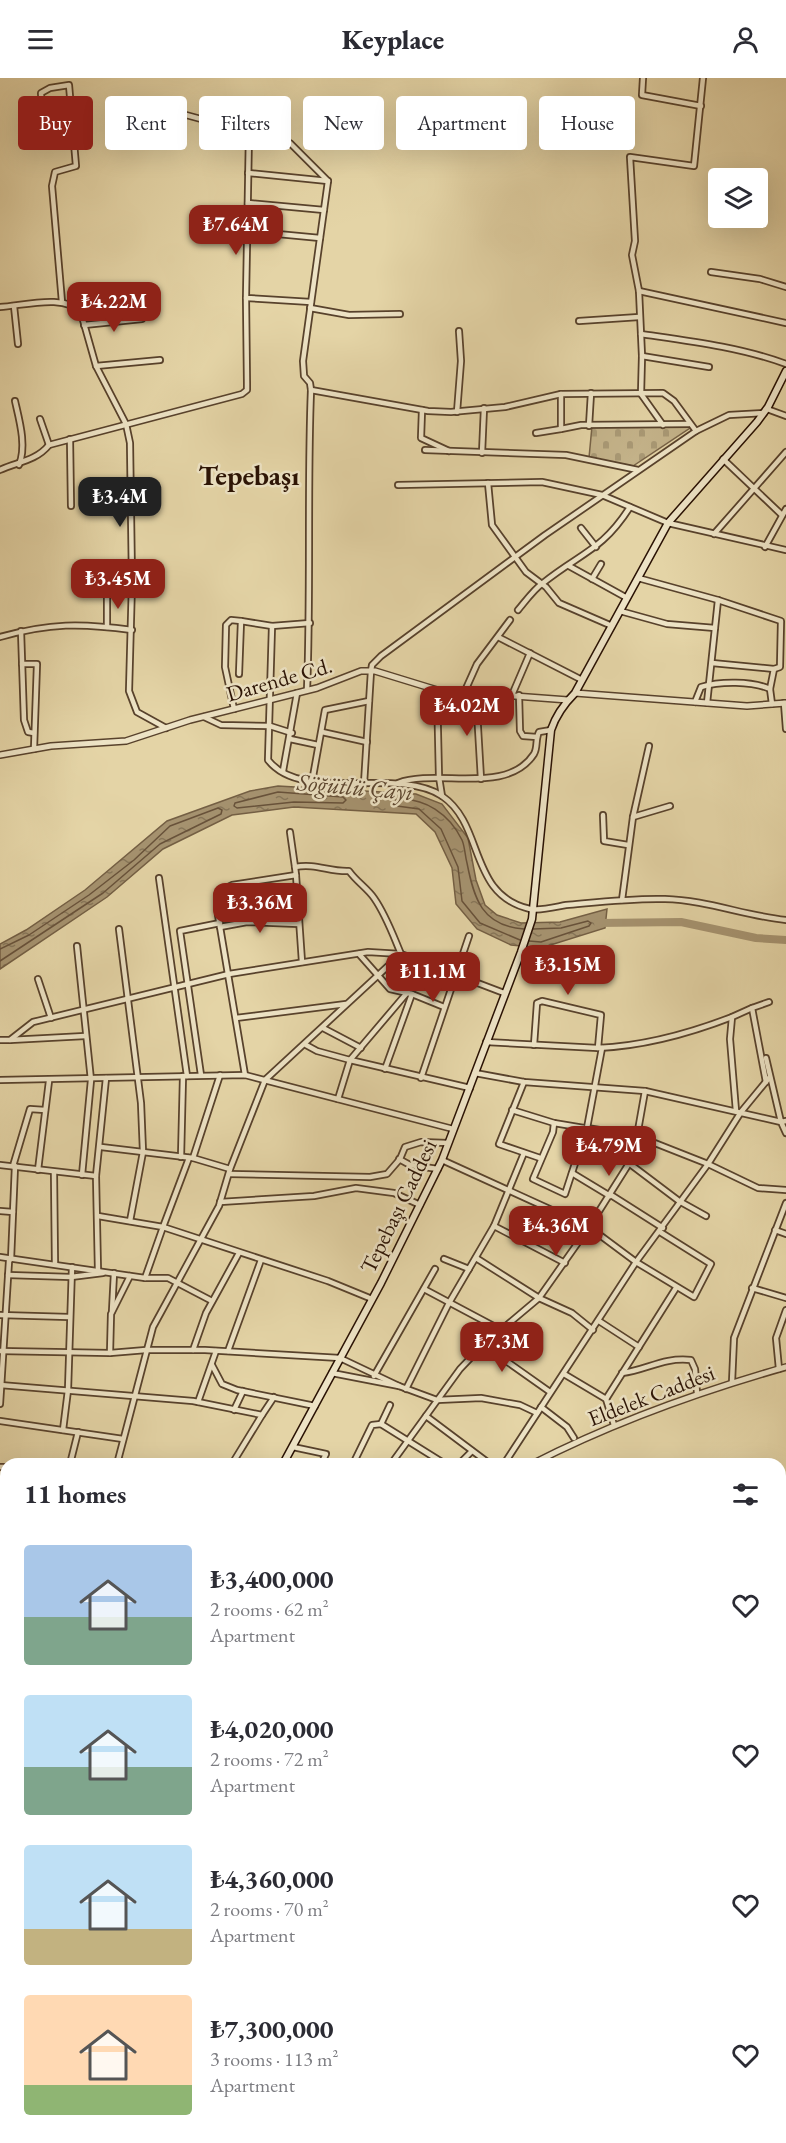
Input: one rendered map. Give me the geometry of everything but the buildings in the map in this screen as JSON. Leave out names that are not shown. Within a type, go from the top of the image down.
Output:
[{"type":"main road","points":[[550,730],[568,700],[575,693],[669,523],[765,411],[786,371]]},
{"type":"main road","name":"Tepebaşı Caddesi","points":[[287,1458],[372,1299],[442,1161],[521,952],[532,919],[550,730]]},
{"type":"street","points":[[643,78],[642,95],[701,106]]},
{"type":"street","points":[[663,425],[641,394],[641,334],[639,291],[633,255],[635,241],[630,157],[694,166],[703,78]]},
{"type":"street","points":[[41,96],[41,93],[50,88],[69,85],[70,96]]},
{"type":"street","points":[[291,144],[328,181]]},
{"type":"street","points":[[62,302],[52,186],[55,172],[76,166],[75,150]]},
{"type":"street","points":[[0,470],[20,465],[44,451],[49,445],[242,394],[247,390],[249,150]]},
{"type":"street","points":[[248,174],[328,181]]},
{"type":"street","points":[[307,690],[310,623],[308,490],[311,390],[310,383],[304,376],[303,361],[328,181]]},
{"type":"street","points":[[248,203],[324,210]]},
{"type":"street","points":[[247,231],[320,238]]},
{"type":"street","points":[[711,272],[760,279],[786,287]]},
{"type":"street","points":[[639,291],[786,323]]},
{"type":"street","points":[[246,298],[310,302]]},
{"type":"street","points":[[0,307],[62,302],[76,306],[96,366],[126,424],[130,443],[132,630],[129,691],[133,704],[145,719],[166,728]]},
{"type":"street","points":[[14,306],[18,344]]},
{"type":"street","points":[[310,308],[349,315],[400,314]]},
{"type":"street","points":[[579,321],[639,317]]},
{"type":"street","points":[[84,325],[142,319]]},
{"type":"street","points":[[457,412],[461,361],[459,331]]},
{"type":"street","points":[[641,334],[704,344],[766,357],[786,364]]},
{"type":"street","points":[[642,356],[709,367]]},
{"type":"street","points":[[96,366],[160,360]]},
{"type":"street","points":[[311,390],[422,410],[457,412],[505,407],[561,394],[663,393],[674,401],[696,431]]},
{"type":"street","points":[[589,426],[591,393]]},
{"type":"street","points":[[561,394],[561,429]]},
{"type":"street","points":[[15,401],[21,434],[20,465]]},
{"type":"street","points":[[482,453],[484,408]]},
{"type":"street","points":[[422,410],[420,438],[451,452]]},
{"type":"street","points":[[364,784],[371,671],[372,665],[381,656],[514,557],[696,431],[729,415],[765,411],[786,416]]},
{"type":"street","points":[[40,419],[49,445]]},
{"type":"street","points":[[536,433],[589,426],[689,423]]},
{"type":"street","points":[[70,439],[71,506]]},
{"type":"street","points":[[425,450],[566,455],[638,470]]},
{"type":"street","points":[[714,534],[786,452]]},
{"type":"street","points":[[723,459],[782,515]]},
{"type":"street","points":[[398,485],[542,482],[602,495],[669,523],[786,550]]},
{"type":"street","points":[[488,483],[492,525],[526,572],[542,583],[559,603],[612,626]]},
{"type":"street","points":[[518,610],[542,583],[596,547],[615,531],[630,507]]},
{"type":"street","points":[[765,547],[786,509]]},
{"type":"street","points":[[580,528],[596,547]]},
{"type":"street","points":[[592,579],[601,564]]},
{"type":"street","points":[[569,566],[627,598]]},
{"type":"street","points":[[638,578],[718,600],[782,621],[780,667],[774,669],[712,663]]},
{"type":"street","points":[[107,594],[107,627]]},
{"type":"street","points":[[707,703],[718,600]]},
{"type":"street","points":[[620,611],[667,624],[715,628]]},
{"type":"street","points":[[234,709],[225,667],[226,625],[231,620],[272,626],[310,623]]},
{"type":"street","points":[[239,674],[241,621]]},
{"type":"street","points":[[464,693],[477,664],[510,621]]},
{"type":"street","points":[[0,637],[21,631],[84,623],[132,630]]},
{"type":"street","points":[[272,626],[268,760],[283,771],[312,782],[398,783],[412,778],[481,779],[505,775],[526,764],[534,754],[537,737],[543,730],[550,730]]},
{"type":"street","points":[[21,631],[24,720],[28,732],[34,733]]},
{"type":"street","points":[[498,637],[582,680]]},
{"type":"street","points":[[512,695],[530,653]]},
{"type":"street","points":[[22,664],[37,664],[34,749]]},
{"type":"street","points":[[771,704],[770,689],[774,669]]},
{"type":"street","name":"Darende Cd.","points":[[0,755],[34,749],[126,741],[204,717],[297,693],[361,671],[371,671],[436,690],[568,700]]},
{"type":"street","points":[[695,702],[701,687],[710,684],[761,685],[770,689]]},
{"type":"street","points":[[436,690],[438,777],[442,796],[461,817],[474,844],[484,875],[515,903],[533,910],[622,900],[677,899],[786,920]]},
{"type":"street","points":[[283,771],[292,734],[297,693]]},
{"type":"street","points":[[575,693],[747,706],[785,703],[786,729]]},
{"type":"street","points":[[476,694],[481,779]]},
{"type":"street","points":[[519,695],[520,731],[523,736],[537,737]]},
{"type":"street","points":[[312,782],[325,710],[369,701]]},
{"type":"street","points":[[204,717],[221,725],[270,726],[292,734]]},
{"type":"street","points":[[322,732],[367,742]]},
{"type":"street","points":[[290,740],[318,745]]},
{"type":"street","points":[[622,900],[628,845],[649,746]]},
{"type":"street","points":[[398,783],[442,796]]},
{"type":"street","points":[[633,817],[670,806]]},
{"type":"street","points":[[603,815],[604,841],[628,845]]},
{"type":"street","points":[[290,831],[296,875],[302,962]]},
{"type":"street","points":[[295,867],[314,865],[330,872],[349,871],[358,885],[369,891],[376,900],[401,954]]},
{"type":"street","points":[[245,1075],[220,925],[220,891],[232,885],[296,875]]},
{"type":"street","points":[[159,878],[185,1076],[181,1157]]},
{"type":"street","points":[[201,1075],[180,931],[247,922],[299,924]]},
{"type":"street","points":[[118,929],[130,999],[139,1077],[143,1152],[130,1221]]},
{"type":"street","points":[[421,1078],[469,936]]},
{"type":"street","points":[[77,946],[91,1080],[82,1175]]},
{"type":"street","points":[[10,1040],[33,1022],[229,974],[359,954],[391,951],[504,993]]},
{"type":"street","points":[[359,954],[390,989],[444,1007]]},
{"type":"street","points":[[118,1458],[153,1327],[202,1241],[220,1202],[229,1171],[265,1080],[401,954]]},
{"type":"street","points":[[38,979],[51,1018]]},
{"type":"street","points":[[338,1099],[350,1060],[409,994]]},
{"type":"street","points":[[384,1069],[409,994]]},
{"type":"street","points":[[534,1045],[537,1003],[542,1001],[601,1015],[597,1086],[565,1194],[533,1179],[553,1132],[554,1123]]},
{"type":"street","points":[[486,1042],[600,1048],[626,1047],[652,1042],[732,1017],[769,1002]]},
{"type":"street","points":[[236,1018],[348,1004]]},
{"type":"street","points":[[752,1008],[768,1080],[786,1133]]},
{"type":"street","points":[[732,1017],[730,1039],[739,1111]]},
{"type":"street","points":[[323,1028],[361,1048]]},
{"type":"street","points":[[0,1040],[86,1036]]},
{"type":"street","points":[[306,1044],[317,1051],[350,1060],[470,1088]]},
{"type":"street","points":[[508,1458],[636,1262],[662,1230],[679,1201],[708,1164],[739,1111],[768,1080],[766,1058]]},
{"type":"street","points":[[475,1073],[524,1082],[645,1091],[784,1122]]},
{"type":"street","points":[[145,1278],[220,1075]]},
{"type":"street","points":[[0,1080],[49,1081],[245,1075],[453,1129]]},
{"type":"street","points":[[8,1275],[99,1275],[101,1271],[96,1176],[101,1147],[106,1078]]},
{"type":"street","points":[[38,1170],[49,1081]]},
{"type":"street","points":[[524,1082],[499,1144],[540,1158]]},
{"type":"street","points":[[637,1136],[645,1091]]},
{"type":"street","points":[[0,1404],[3,1316],[11,1259],[14,1166],[30,1109],[45,1110]]},
{"type":"street","points":[[512,1110],[554,1123],[645,1138],[758,1188],[786,1191]]},
{"type":"street","points":[[395,1458],[460,1369],[482,1346],[539,1298],[589,1227],[645,1138]]},
{"type":"street","points":[[101,1147],[191,1158],[229,1171],[370,1177],[387,1174],[405,1147],[414,1144],[448,1143]]},
{"type":"street","points":[[406,1389],[449,1303],[494,1226],[524,1153]]},
{"type":"street","points":[[399,1159],[410,1165],[438,1169]]},
{"type":"street","points":[[442,1161],[589,1227],[636,1262],[694,1297],[711,1264],[610,1195],[572,1173]]},
{"type":"street","points":[[630,1164],[679,1201],[706,1216]]},
{"type":"street","points":[[0,1165],[54,1173],[96,1176]]},
{"type":"street","points":[[54,1173],[55,1264]]},
{"type":"street","points":[[220,1202],[323,1195],[356,1188],[394,1193],[420,1205]]},
{"type":"street","points":[[732,1382],[734,1338],[786,1203]]},
{"type":"street","points":[[0,1211],[13,1212]]},
{"type":"street","points":[[98,1216],[163,1227],[328,1281],[372,1299]]},
{"type":"street","points":[[494,1226],[565,1263]]},
{"type":"street","points":[[775,1230],[786,1234]]},
{"type":"street","points":[[193,1350],[197,1332],[239,1253]]},
{"type":"street","points":[[0,1257],[145,1278],[168,1278],[212,1301]]},
{"type":"street","points":[[476,1258],[539,1298],[572,1313],[593,1330]]},
{"type":"street","points":[[444,1259],[470,1269]]},
{"type":"street","points":[[228,1352],[261,1260]]},
{"type":"street","points":[[63,1430],[68,1390],[72,1267]]},
{"type":"street","points":[[372,1382],[435,1269]]},
{"type":"street","points":[[110,1353],[114,1273]]},
{"type":"street","points":[[111,1314],[130,1276]]},
{"type":"street","points":[[606,1399],[676,1288]]},
{"type":"street","points":[[752,1288],[786,1298]]},
{"type":"street","points":[[424,1289],[503,1330]]},
{"type":"street","points":[[779,1369],[776,1338],[786,1310]]},
{"type":"street","points":[[3,1316],[69,1317]]},
{"type":"street","points":[[599,1321],[639,1347]]},
{"type":"street","points":[[468,1335],[550,1392]]},
{"type":"street","points":[[2,1351],[110,1353],[193,1350],[340,1358],[399,1386],[437,1400],[481,1398],[520,1406],[537,1413]]},
{"type":"street","points":[[198,1402],[216,1351]]},
{"type":"street","points":[[622,1373],[636,1371],[656,1362],[691,1360],[695,1369],[697,1393]]},
{"type":"street","points":[[212,1365],[222,1384],[243,1391],[315,1406]]},
{"type":"street","name":"Eldelek Caddesi","points":[[545,1458],[614,1425],[697,1393],[786,1366]]},
{"type":"street","points":[[332,1373],[399,1386]]},
{"type":"street","points":[[564,1374],[606,1399],[614,1425]]},
{"type":"street","points":[[1,1385],[198,1402],[262,1415]]},
{"type":"street","points":[[234,1410],[243,1391]]},
{"type":"street","points":[[236,1458],[274,1397]]},
{"type":"street","points":[[381,1424],[390,1405]]},
{"type":"street","points":[[541,1407],[567,1427],[574,1438]]},
{"type":"street","points":[[426,1416],[482,1458]]},
{"type":"street","points":[[0,1420],[123,1439]]},
{"type":"street","points":[[356,1458],[372,1425],[381,1424],[435,1458]]},
{"type":"street","points":[[72,1458],[78,1432]]},
{"type":"street","points":[[293,1447],[326,1454],[324,1458]]},
{"type":"street","points":[[465,1458],[472,1451]]},
{"type":"green space","points":[[592,426],[690,426],[690,428],[633,466],[589,458]]},
{"type":"water","points":[[278,786],[416,794],[442,804],[468,838],[476,880],[485,905],[497,915],[521,923],[560,922],[607,909],[605,928],[541,948],[511,945],[477,929],[456,904],[452,868],[435,832],[416,814],[294,807],[232,815],[163,849],[107,897],[0,969],[0,944],[26,930],[85,890],[167,821],[250,791]]},
{"type":"waterway","name":"Söğütlü Çayı","points":[[598,923],[681,922],[756,938],[786,940]]},
{"type":"district","name":"Tepebaşı","points":[[249,475]]}]
